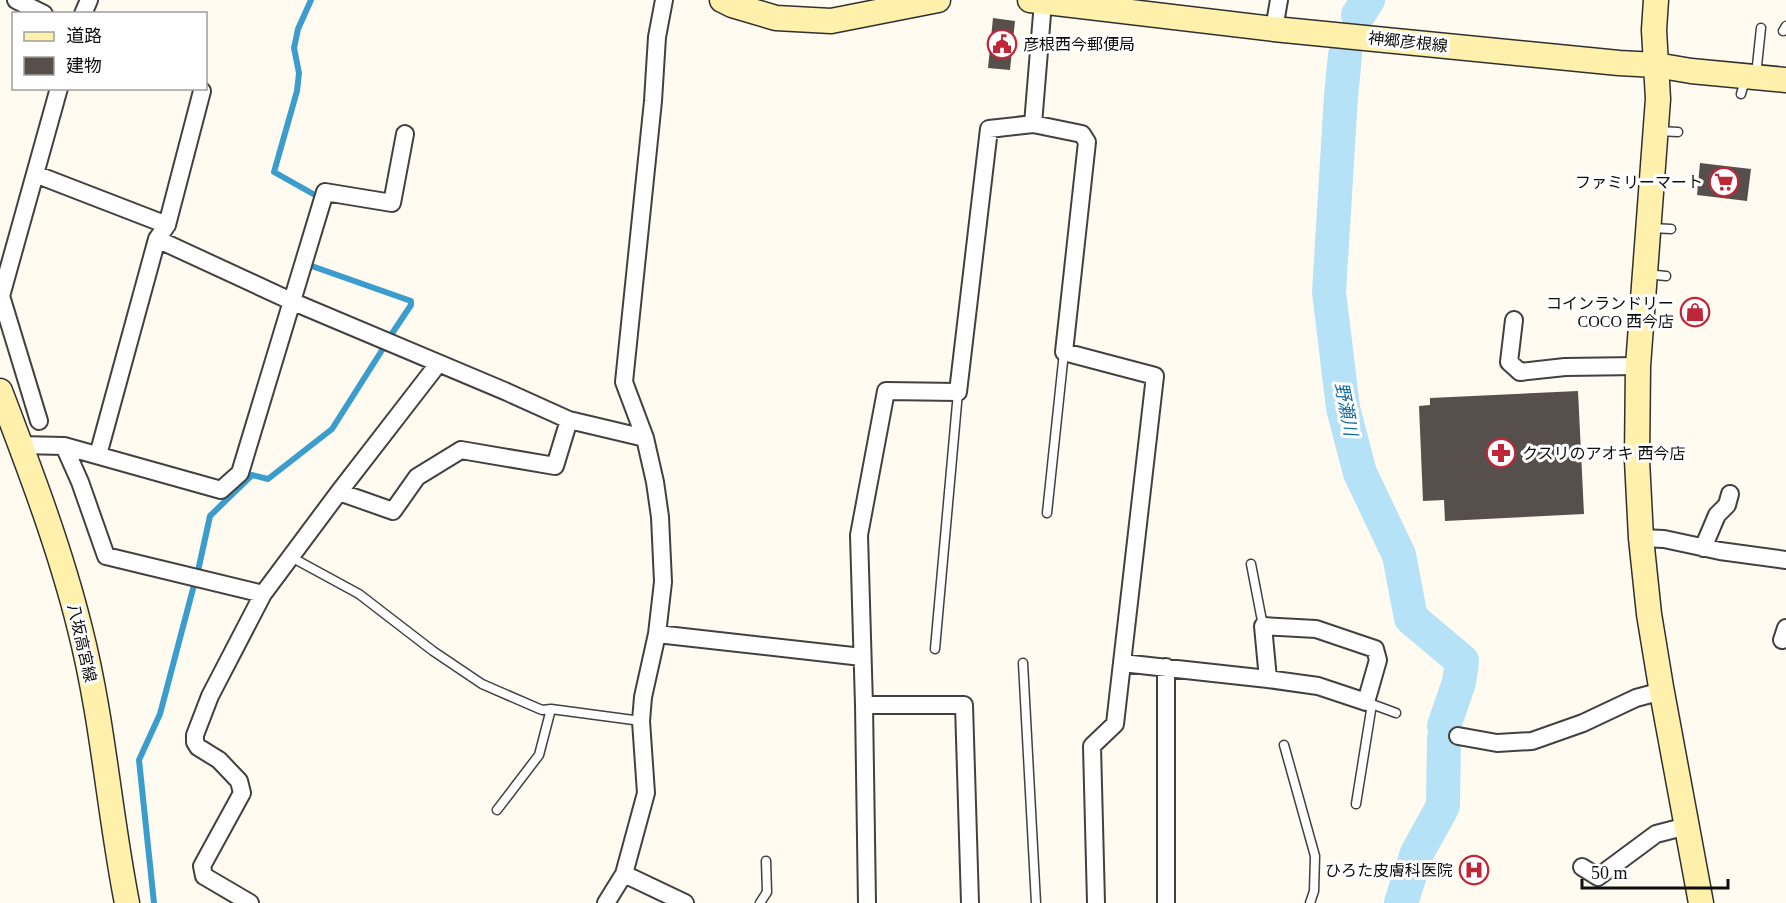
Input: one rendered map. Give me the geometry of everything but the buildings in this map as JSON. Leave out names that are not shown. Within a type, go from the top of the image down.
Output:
[{"type":"main road","points":[[722,0],[776,18],[831,21],[938,0]]},
{"type":"main road","points":[[1656,0],[1654,30],[1658,99],[1667,131],[1647,228],[1655,275],[1638,366],[1637,460],[1641,538],[1650,614],[1701,903]]},
{"type":"main road","name":"神郷彦根線","points":[[1036,1],[1274,29],[1656,65],[1748,83],[1786,80]]},
{"type":"main road","name":"八坂高宮線","points":[[0,392],[58,550],[81,630],[98,714],[117,852],[127,903]]},
{"type":"street","points":[[16,0],[41,12]]},
{"type":"street","points":[[606,903],[624,874],[646,793],[641,721],[643,697],[657,634],[663,582],[660,517],[645,438],[624,382],[653,101],[657,37],[664,0]]},
{"type":"street","points":[[1274,29],[1279,0]]},
{"type":"street","points":[[1033,124],[1036,1]]},
{"type":"street","points":[[39,421],[1,296],[58,90]]},
{"type":"street","points":[[98,455],[157,239],[167,225],[202,91]]},
{"type":"street","points":[[867,903],[859,535],[886,391],[958,392],[989,129],[1033,124],[1082,134],[1087,142],[1064,352],[1155,376],[1115,724],[1092,746],[1096,903]]},
{"type":"street","points":[[20,445],[64,446],[221,490],[240,472],[325,192],[392,203],[405,134]]},
{"type":"street","points":[[35,174],[167,225]]},
{"type":"street","points":[[157,239],[291,301],[569,420],[645,438]]},
{"type":"street","points":[[1514,320],[1509,362],[1520,372],[1565,367],[1638,366]]},
{"type":"street","points":[[250,903],[204,876],[202,866],[242,792],[239,781],[219,760],[198,747],[195,735],[210,696],[263,594],[438,364]]},
{"type":"street","points":[[339,492],[393,511],[417,477],[461,450],[555,466],[569,420]]},
{"type":"street","points":[[64,446],[80,482],[106,556],[263,594]]},
{"type":"street","points":[[1703,548],[1717,515],[1727,505],[1730,494]]},
{"type":"street","points":[[1641,538],[1664,539],[1703,548],[1786,560]]},
{"type":"street","points":[[1122,663],[1318,686],[1369,703],[1378,660],[1375,649],[1316,629],[1263,626],[1268,679]]},
{"type":"street","points":[[657,634],[862,657]]},
{"type":"street","points":[[1166,667],[1166,903]]},
{"type":"street","points":[[1458,736],[1497,743],[1532,741],[1583,723],[1636,698],[1662,691]]},
{"type":"street","points":[[864,705],[964,705],[970,903]]},
{"type":"street","points":[[1582,867],[1598,877],[1656,834],[1687,826]]},
{"type":"street","points":[[624,874],[686,903]]},
{"type":"lane","points":[[1748,83],[1761,28]]},
{"type":"lane","points":[[1647,228],[1671,229]]},
{"type":"lane","points":[[1047,513],[1064,352]]},
{"type":"lane","points":[[935,649],[958,392]]},
{"type":"lane","points":[[291,557],[359,594],[433,651],[482,684],[542,710],[641,721]]},
{"type":"lane","points":[[1251,564],[1263,626]]},
{"type":"lane","points":[[1023,663],[1036,903]]},
{"type":"lane","points":[[1356,804],[1369,703],[1396,712]]},
{"type":"lane","points":[[497,810],[538,755],[551,710]]},
{"type":"lane","points":[[1284,745],[1315,856],[1314,891],[1310,903]]},
{"type":"lane","points":[[760,903],[767,892],[766,861]]},
{"type":"waterway","points":[[311,0],[298,29],[294,48],[299,73],[297,91],[274,172],[315,195]]},
{"type":"waterway","name":"野瀬川","points":[[1358,15],[1368,0]]},
{"type":"waterway","name":"野瀬川","points":[[1345,55],[1329,292],[1343,408],[1360,473],[1399,555],[1411,618],[1462,661],[1459,682],[1444,726]]},
{"type":"waterway","points":[[306,264],[411,301],[411,305],[391,335]]},
{"type":"waterway","points":[[198,571],[210,516],[252,475],[268,479],[332,429],[384,347]]},
{"type":"waterway","points":[[154,903],[139,760],[160,714],[194,585]]},
{"type":"waterway","name":"野瀬川","points":[[1401,903],[1417,853],[1443,806],[1444,738]]},
{"type":"place","name":"彦根西今郵便局","points":[[1002,44]]},
{"type":"place","name":"ファミリーマート","points":[[1724,182]]},
{"type":"place","name":"コインランドリー COCO 西今店","points":[[1695,312]]},
{"type":"place","name":"クスリのアオキ 西今店","points":[[1501,453]]},
{"type":"place","name":"ひろた皮膚科医院","points":[[1474,870]]}]
